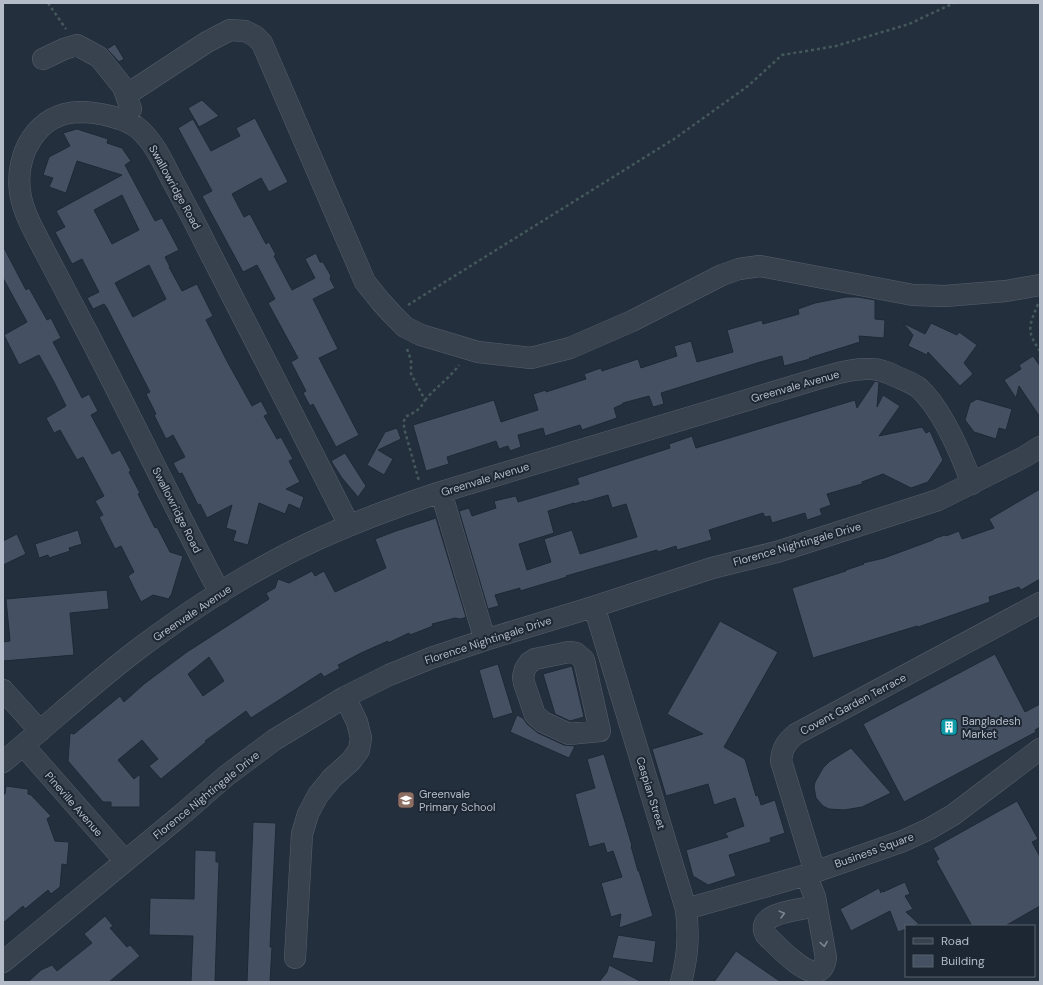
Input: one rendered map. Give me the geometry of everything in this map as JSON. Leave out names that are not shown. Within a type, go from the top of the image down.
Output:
[{"type":"street","points":[[126,96],[206,42],[230,30],[245,31],[255,36],[262,43],[366,282],[381,302],[405,327],[421,335],[478,352],[531,358],[570,348],[632,321],[722,275],[739,268],[760,266],[912,295],[945,296],[1006,291],[1040,285]]},
{"type":"street","points":[[43,59],[64,49],[77,45],[99,57],[123,86],[139,128]]},
{"type":"street","name":"Swallowridge Road","points":[[220,593],[29,221],[20,194],[19,176],[21,159],[28,144],[38,130],[56,117],[75,112],[102,114],[117,118],[139,128],[154,147],[172,179],[349,525]]},
{"type":"street","name":"Greenvale Avenue","points":[[3,762],[137,650],[220,593],[276,560],[349,525],[432,495],[836,373],[848,370],[872,369],[886,371],[918,387],[931,401],[943,420],[972,484]]},
{"type":"street","name":"Florence Nightingale Drive","points":[[3,962],[226,776],[274,740],[345,697],[389,675],[431,658],[485,640],[712,568],[777,552],[938,500],[1024,457],[1040,447]]},
{"type":"street","points":[[432,495],[485,640]]},
{"type":"street","name":"Covent Garden Terrace","points":[[816,906],[810,873],[781,761],[782,751],[788,740],[796,734],[1040,603]]},
{"type":"street","name":"Caspian Street","points":[[593,607],[598,619],[686,909],[688,933],[686,962],[680,982]]},
{"type":"street","points":[[3,690],[40,731]]},
{"type":"street","points":[[295,958],[302,834],[308,814],[318,795],[332,778],[351,761],[359,750],[361,738],[357,722],[345,697]]},
{"type":"street","points":[[600,731],[629,724]]},
{"type":"street","name":"Pineville Avenue","points":[[24,745],[30,754],[125,861]]},
{"type":"street","name":"Business Square","points":[[686,909],[810,873],[903,841],[929,829],[953,815],[1039,754]]},
{"type":"path","points":[[48,3],[77,45]]},
{"type":"path","points":[[393,315],[430,290],[674,139],[748,86],[782,55],[836,46],[910,24],[954,3]]},
{"type":"path","points":[[1040,299],[1029,329],[1040,351]]},
{"type":"path","points":[[406,347],[411,360],[411,374],[425,400]]},
{"type":"path","points":[[432,495],[404,428],[405,417],[420,410],[425,400],[454,372],[472,350]]},
{"type":"building","points":[[115,44],[124,59],[119,62],[107,49]]},
{"type":"building","points":[[202,100],[219,116],[199,127],[188,108]]},
{"type":"building","points":[[255,118],[288,182],[269,192],[261,178],[232,194],[244,217],[250,214],[266,244],[269,242],[276,255],[274,256],[292,290],[315,278],[305,259],[316,253],[320,262],[323,262],[331,276],[330,279],[335,288],[313,299],[338,349],[319,358],[359,435],[336,447],[313,404],[310,406],[303,393],[306,391],[291,362],[298,358],[268,303],[275,299],[257,265],[243,272],[202,196],[212,191],[178,128],[193,119],[211,151],[240,136],[236,128]]},
{"type":"building","points":[[77,129],[108,139],[107,143],[122,148],[131,161],[125,165],[155,221],[162,218],[179,250],[165,257],[182,291],[197,284],[213,316],[206,320],[228,363],[252,406],[261,401],[268,414],[264,416],[277,439],[281,437],[293,459],[289,461],[300,482],[286,489],[304,497],[300,509],[289,504],[285,514],[259,503],[248,545],[233,541],[236,531],[226,528],[232,505],[207,518],[200,504],[198,505],[182,473],[179,474],[173,463],[185,457],[173,435],[166,439],[154,415],[156,414],[146,394],[150,392],[107,308],[104,304],[93,309],[87,298],[99,292],[82,259],[72,264],[55,232],[65,227],[56,211],[122,175],[77,161],[66,193],[49,187],[53,178],[43,175],[49,157],[70,146],[63,133]],"holes":[[[122,195],[139,230],[112,244],[94,210]],[[149,265],[166,299],[133,317],[115,283]]]},
{"type":"building","points":[[3,246],[26,290],[29,288],[47,320],[51,318],[61,338],[53,342],[82,398],[89,394],[98,411],[91,415],[112,454],[120,450],[140,493],[138,494],[155,528],[157,527],[170,552],[183,556],[169,599],[153,595],[141,602],[128,576],[134,572],[121,546],[115,549],[99,517],[103,515],[95,501],[104,496],[83,457],[77,460],[60,430],[54,433],[46,418],[66,406],[54,382],[39,355],[19,365],[4,335],[27,322],[3,278]]},
{"type":"building","points":[[846,297],[858,297],[875,300],[875,319],[885,320],[884,338],[859,336],[860,342],[784,366],[782,356],[757,363],[661,393],[664,404],[653,407],[649,396],[623,403],[614,408],[617,418],[582,430],[580,425],[545,436],[543,428],[518,435],[521,447],[510,451],[508,446],[499,449],[496,441],[447,457],[449,464],[426,471],[413,425],[494,400],[501,422],[538,410],[533,394],[546,390],[546,392],[586,379],[584,374],[601,368],[602,371],[638,359],[641,368],[677,356],[674,346],[691,341],[697,362],[733,352],[727,330],[762,320],[763,324],[799,314],[798,309],[815,303]]},
{"type":"building","points":[[903,323],[925,334],[931,323],[957,335],[959,332],[977,345],[964,363],[973,374],[960,386],[928,352],[927,355],[908,346],[913,335]]},
{"type":"building","points":[[1033,356],[1040,366],[1040,417],[1019,386],[1016,398],[1004,380],[1021,369],[1019,365]]},
{"type":"building","points":[[875,381],[879,382],[877,407],[883,395],[900,406],[879,436],[922,427],[926,433],[930,431],[943,460],[928,482],[911,488],[883,474],[862,482],[862,484],[827,494],[831,505],[820,509],[822,515],[807,520],[805,513],[772,523],[770,516],[765,517],[763,513],[709,530],[712,540],[677,550],[676,546],[658,552],[657,550],[520,591],[520,588],[495,595],[499,606],[488,609],[459,511],[469,508],[472,516],[496,508],[494,501],[516,496],[518,502],[579,484],[577,478],[670,448],[669,444],[692,436],[696,448],[855,400],[857,408]],"holes":[[[608,495],[612,508],[626,504],[637,537],[580,554],[572,530],[544,539],[551,562],[527,570],[519,544],[554,533],[548,511]]]},
{"type":"building","points":[[977,399],[1012,409],[1006,430],[999,428],[996,439],[974,432],[965,420],[970,403]]},
{"type":"building","points":[[397,428],[401,439],[378,450],[393,459],[384,475],[367,465],[385,432]]},
{"type":"building","points":[[345,453],[366,486],[358,497],[342,478],[331,461]]},
{"type":"building","points":[[1040,489],[1040,579],[1021,590],[1019,587],[989,597],[990,602],[918,627],[917,626],[813,658],[792,588],[846,571],[864,564],[863,563],[884,558],[945,535],[946,536],[959,531],[962,539],[994,528],[989,519]]},
{"type":"building","points":[[436,518],[466,617],[460,619],[455,618],[432,624],[433,626],[410,635],[409,633],[388,643],[388,641],[338,665],[340,668],[324,677],[321,673],[251,718],[246,711],[205,741],[206,742],[161,779],[149,766],[158,759],[142,740],[118,760],[134,779],[140,774],[140,807],[111,807],[111,802],[103,802],[68,761],[70,733],[74,734],[120,696],[124,702],[144,684],[187,652],[269,599],[266,593],[275,588],[278,579],[289,583],[312,571],[315,576],[324,571],[335,592],[386,568],[375,539]],"holes":[[[209,657],[224,681],[203,696],[188,674]]]},
{"type":"building","points":[[78,530],[82,544],[69,548],[70,551],[49,558],[48,555],[39,558],[35,544]]},
{"type":"building","points":[[17,534],[26,554],[3,565],[3,541]]},
{"type":"building","points":[[107,590],[109,609],[70,613],[74,655],[3,661],[3,642],[10,641],[6,599]]},
{"type":"building","points":[[720,621],[778,652],[724,747],[745,759],[756,796],[758,795],[761,805],[775,800],[785,833],[770,838],[771,842],[729,855],[736,876],[708,885],[693,876],[686,850],[728,837],[725,833],[744,826],[735,798],[714,805],[708,784],[666,796],[652,749],[703,734],[667,714]]},
{"type":"building","name":"Bangladesh Market","points":[[995,654],[1025,712],[1040,704],[1040,727],[1035,730],[1036,732],[904,802],[863,724]]},
{"type":"building","points":[[498,664],[513,713],[493,719],[479,670]]},
{"type":"building","points":[[572,666],[584,717],[570,721],[555,714],[543,674]]},
{"type":"building","points":[[517,715],[523,718],[527,724],[538,733],[564,745],[575,746],[569,758],[510,732]]},
{"type":"building","points":[[851,748],[891,793],[862,807],[844,810],[829,809],[823,806],[816,798],[814,787],[815,782],[823,768],[830,761]]},
{"type":"building","points":[[604,754],[632,846],[638,871],[653,916],[619,928],[621,914],[611,917],[601,883],[622,877],[613,851],[607,853],[604,843],[589,847],[575,794],[595,788],[587,759]]},
{"type":"building","points":[[6,786],[28,789],[28,794],[31,795],[51,816],[47,819],[55,841],[69,842],[67,865],[62,864],[60,887],[51,894],[48,890],[25,909],[23,906],[3,923],[3,794],[5,794]]},
{"type":"building","points":[[1017,801],[1038,839],[1032,842],[1040,857],[1040,906],[1007,925],[971,925],[936,861],[939,859],[933,848]]},
{"type":"building","points":[[253,822],[276,823],[270,947],[272,947],[270,982],[247,982]]},
{"type":"building","points":[[195,850],[216,851],[216,862],[219,862],[215,982],[191,982],[193,936],[149,935],[150,898],[194,899]]},
{"type":"building","points":[[905,882],[910,894],[905,896],[913,909],[906,912],[919,924],[905,925],[905,929],[898,932],[890,911],[851,931],[840,909],[879,888],[881,893],[881,890],[883,892]]},
{"type":"building","points":[[105,916],[113,926],[110,928],[127,947],[130,945],[140,956],[109,982],[28,982],[41,970],[52,965],[57,971],[92,943],[84,934]]},
{"type":"building","points":[[618,935],[656,941],[653,963],[612,958]]},
{"type":"building","points":[[736,951],[781,982],[714,982]]},
{"type":"building","points":[[609,965],[642,982],[599,982],[607,972]]},
{"type":"place","name":"Bangladesh Market","points":[[949,727]]},
{"type":"place","name":"Greenvale Primary School","points":[[406,800]]}]
